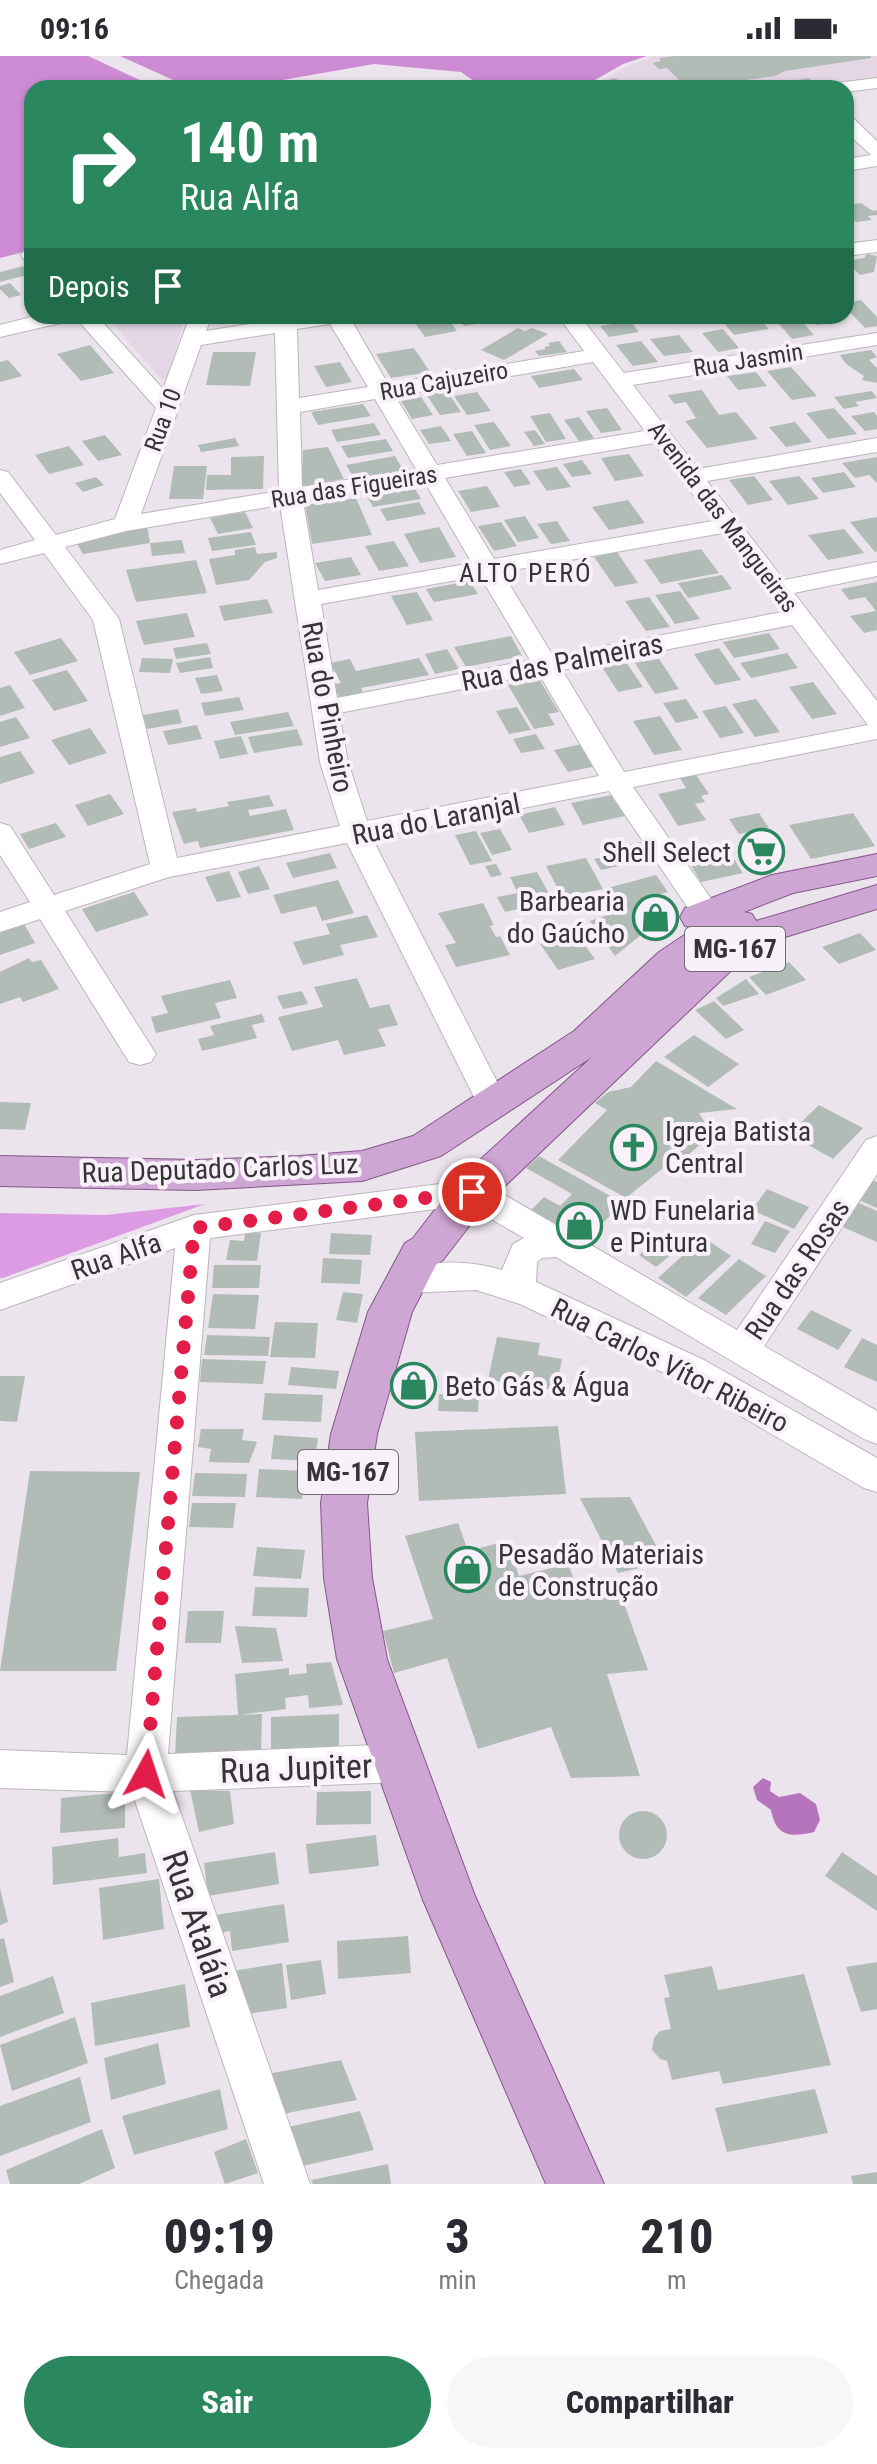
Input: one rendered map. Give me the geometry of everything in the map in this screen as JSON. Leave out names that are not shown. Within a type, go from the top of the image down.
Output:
[{"type":"main road","name":"MG-167","points":[[701,916],[785,883],[877,865]]},
{"type":"main road","name":"Rua Deputado Carlos Luz","points":[[0,1171],[196,1175],[362,1166],[427,1146],[588,1041],[672,961],[729,926],[776,909],[877,891]]},
{"type":"main road","name":"MG-167","points":[[575,2184],[450,1900],[362,1659],[348,1578],[344,1503],[354,1434],[390,1312],[420,1254],[428,1249],[472,1192],[624,1053],[724,956],[772,928],[877,897]]},
{"type":"main road","name":"Rua Deputado Carlos Luz","points":[[624,1053],[654,1002],[672,961],[701,916]]},
{"type":"main road","points":[[556,1064],[567,1034],[593,1005],[664,940],[701,916]]},
{"type":"street","points":[[854,86],[877,83]]},
{"type":"street","points":[[854,129],[877,151]]},
{"type":"street","points":[[854,164],[877,160]]},
{"type":"street","points":[[854,249],[877,246]]},
{"type":"street","points":[[0,331],[28,324]]},
{"type":"street","points":[[92,324],[168,408]]},
{"type":"street","name":"Rua 10","points":[[125,524],[198,324]]},
{"type":"street","points":[[192,340],[292,324]]},
{"type":"street","points":[[342,324],[617,783],[701,916]]},
{"type":"street","name":"Avenida das Mangueiras","points":[[575,324],[875,716]]},
{"type":"street","name":"Rua do Pinheiro","points":[[286,325],[291,498],[334,762],[357,835],[493,1105]]},
{"type":"street","name":"Rua Jasmin","points":[[619,381],[877,339]]},
{"type":"street","name":"Rua Cajuzeiro","points":[[288,407],[599,355]]},
{"type":"street","name":"Rua das Figueiras","points":[[0,557],[125,524],[660,435]]},
{"type":"street","points":[[692,477],[877,445]]},
{"type":"street","points":[[0,477],[106,619],[165,869]]},
{"type":"street","points":[[308,599],[729,525]]},
{"type":"street","points":[[777,589],[877,569]]},
{"type":"street","name":"Rua das Palmeiras","points":[[325,708],[798,616]]},
{"type":"street","name":"Rua do Laranjal","points":[[0,922],[165,869],[357,835],[617,783],[875,716]]},
{"type":"street","points":[[0,832],[140,1054]]},
{"type":"street","name":"Rua das Rosas","points":[[743,1350],[877,1148]]},
{"type":"street","name":"Rua Alfa","points":[[0,1297],[194,1228],[472,1192]]},
{"type":"street","name":"Rua Carlos Vítor Ribeiro","points":[[472,1192],[877,1429]]},
{"type":"street","name":"Rua Ataláia","points":[[194,1228],[146,1774],[287,2184]]},
{"type":"street","points":[[519,1290],[519,1259],[540,1244],[560,1244]]},
{"type":"street","name":"Rua Carlos Vítor Ribeiro","points":[[407,1280],[467,1276],[484,1278],[519,1290],[625,1336],[877,1477]]},
{"type":"street","name":"Rua Jupiter","points":[[0,1769],[146,1774],[400,1763]]},
{"type":"shaded area","points":[[0,56],[88,56],[140,80],[24,80],[24,252],[0,258]]},
{"type":"shaded area","points":[[120,56],[647,56],[623,64],[595,80],[472,80],[461,72],[374,64],[283,80],[173,80]]},
{"type":"shaded area","points":[[654,56],[877,56],[877,79],[854,82],[602,80]]},
{"type":"shaded area","points":[[113,324],[183,324],[168,378],[162,380]]},
{"type":"shaded area","points":[[205,1204],[0,1278],[0,1213],[105,1215]]},
{"type":"shaded area","points":[[763,1778],[771,1782],[770,1791],[779,1797],[800,1793],[816,1804],[820,1820],[814,1832],[791,1835],[780,1830],[771,1810],[757,1800],[753,1787]]},
{"type":"building","points":[[871,56],[746,80],[679,80],[667,68],[659,69],[653,63],[661,61],[659,58]]},
{"type":"building","points":[[861,203],[873,211],[877,210],[877,215],[868,216],[872,220],[856,222],[854,204]]},
{"type":"building","points":[[867,254],[877,256],[874,272],[860,275],[854,269],[854,260],[864,258]]},
{"type":"building","points":[[24,266],[24,276],[0,282],[0,272]]},
{"type":"building","points":[[10,283],[21,295],[9,298],[0,289],[0,286]]},
{"type":"building","points":[[861,300],[877,317],[877,326],[865,328],[854,316],[854,301]]},
{"type":"building","points":[[416,324],[452,324],[457,331],[425,337]]},
{"type":"building","points":[[632,324],[639,332],[609,337],[600,326]]},
{"type":"building","points":[[725,324],[764,324],[769,329],[734,335]]},
{"type":"building","points":[[779,324],[804,324],[814,335],[792,339]]},
{"type":"building","points":[[518,328],[525,331],[532,328],[548,334],[504,360],[481,350]]},
{"type":"building","points":[[723,329],[739,348],[718,352],[702,333]]},
{"type":"building","points":[[679,335],[693,352],[664,356],[650,339]]},
{"type":"building","points":[[559,341],[567,352],[539,356],[535,351],[546,349],[544,347],[550,346],[548,343]]},
{"type":"building","points":[[641,341],[658,362],[633,366],[616,345]]},
{"type":"building","points":[[90,345],[114,373],[81,381],[57,354]]},
{"type":"building","points":[[414,348],[430,372],[391,378],[376,354]]},
{"type":"building","points":[[871,350],[877,357],[869,360],[877,368],[877,383],[862,380],[864,376],[846,364],[840,355]]},
{"type":"building","points":[[213,352],[256,352],[250,386],[206,385]]},
{"type":"building","points":[[8,360],[22,376],[0,382],[0,362]]},
{"type":"building","points":[[340,362],[352,382],[326,387],[314,366]]},
{"type":"building","points":[[791,367],[817,396],[792,400],[767,371]]},
{"type":"building","points":[[574,369],[583,380],[539,388],[531,376]]},
{"type":"building","points":[[756,372],[767,386],[738,390],[727,376]]},
{"type":"building","points":[[702,390],[719,415],[736,412],[758,439],[707,448],[685,421],[706,416],[696,418],[686,402],[674,404],[668,395]]},
{"type":"building","points":[[447,391],[461,412],[440,415],[426,394]]},
{"type":"building","points":[[872,391],[877,398],[855,402],[859,406],[844,409],[834,397]]},
{"type":"building","points":[[477,392],[491,411],[467,415],[454,396]]},
{"type":"building","points":[[421,397],[433,415],[412,419],[401,401]]},
{"type":"building","points":[[363,404],[371,416],[318,425],[311,412]]},
{"type":"building","points":[[607,408],[622,430],[601,433],[586,411]]},
{"type":"building","points":[[834,408],[857,434],[828,439],[806,413]]},
{"type":"building","points":[[874,412],[877,429],[865,431],[851,416]]},
{"type":"building","points":[[550,413],[566,439],[546,442],[530,416]]},
{"type":"building","points":[[579,417],[594,438],[579,441],[564,420]]},
{"type":"building","points":[[494,422],[511,446],[490,450],[474,425]]},
{"type":"building","points":[[795,422],[812,442],[786,447],[769,427]]},
{"type":"building","points":[[374,423],[381,435],[337,442],[331,430]]},
{"type":"building","points":[[441,426],[451,441],[429,444],[420,430]]},
{"type":"building","points":[[535,430],[545,444],[534,446],[524,432]]},
{"type":"building","points":[[472,431],[486,453],[467,456],[453,434]]},
{"type":"building","points":[[105,435],[122,455],[98,461],[82,441]]},
{"type":"building","points":[[235,438],[239,446],[201,452],[198,445]]},
{"type":"building","points":[[386,439],[393,451],[348,458],[341,446]]},
{"type":"building","points":[[69,446],[84,465],[49,474],[35,455]]},
{"type":"building","points":[[328,447],[344,479],[301,486],[303,450]]},
{"type":"building","points":[[629,454],[644,476],[615,481],[601,458]]},
{"type":"building","points":[[264,456],[263,489],[206,490],[207,475],[231,475],[231,457]]},
{"type":"building","points":[[395,456],[403,470],[354,478],[346,465]]},
{"type":"building","points":[[877,457],[877,483],[869,475],[855,478],[842,463]]},
{"type":"building","points":[[582,460],[592,474],[572,477],[563,464]]},
{"type":"building","points":[[174,466],[207,466],[203,499],[169,499]]},
{"type":"building","points":[[557,467],[571,487],[547,491],[533,471]]},
{"type":"building","points":[[521,469],[531,484],[514,487],[504,472]]},
{"type":"building","points":[[844,472],[856,487],[823,493],[811,478]]},
{"type":"building","points":[[754,476],[773,500],[748,505],[729,480]]},
{"type":"building","points":[[799,476],[819,499],[788,505],[769,481]]},
{"type":"building","points":[[96,477],[104,485],[83,492],[75,483]]},
{"type":"building","points":[[487,486],[500,507],[471,512],[458,491]]},
{"type":"building","points":[[414,487],[421,499],[373,507],[366,495]]},
{"type":"building","points":[[356,498],[372,535],[312,544],[305,505]]},
{"type":"building","points":[[628,500],[645,523],[609,530],[592,507]]},
{"type":"building","points":[[419,502],[426,514],[387,521],[380,509]]},
{"type":"building","points":[[245,512],[253,528],[218,534],[210,518]]},
{"type":"building","points":[[525,516],[539,538],[518,542],[504,520]]},
{"type":"building","points":[[877,517],[877,551],[875,552],[850,522]]},
{"type":"building","points":[[557,521],[570,541],[551,544],[537,524]]},
{"type":"building","points":[[501,522],[517,546],[494,551],[478,526]]},
{"type":"building","points":[[147,526],[150,543],[83,554],[77,544],[113,532]]},
{"type":"building","points":[[439,527],[456,557],[420,563],[404,534]]},
{"type":"building","points":[[844,529],[864,553],[828,560],[808,535]]},
{"type":"building","points":[[251,532],[256,545],[212,551],[208,538]]},
{"type":"building","points":[[182,540],[185,553],[152,556],[150,543]]},
{"type":"building","points":[[394,541],[409,566],[379,571],[365,546]]},
{"type":"building","points":[[255,547],[257,554],[277,552],[277,558],[265,562],[249,580],[216,585],[209,559],[235,555],[235,550]]},
{"type":"building","points":[[701,549],[719,573],[661,584],[644,560]]},
{"type":"building","points":[[617,552],[638,583],[615,587],[594,557]]},
{"type":"building","points":[[351,557],[361,575],[325,581],[315,563]]},
{"type":"building","points":[[196,560],[207,593],[136,602],[126,570]]},
{"type":"building","points":[[722,575],[732,589],[688,598],[678,583]]},
{"type":"building","points":[[470,581],[478,594],[434,602],[426,589]]},
{"type":"building","points":[[877,582],[877,630],[864,633],[850,616],[876,611],[865,597],[849,600],[841,589]]},
{"type":"building","points":[[680,591],[700,619],[675,624],[655,595]]},
{"type":"building","points":[[417,592],[433,620],[407,625],[391,596]]},
{"type":"building","points":[[649,597],[670,627],[646,631],[625,601]]},
{"type":"building","points":[[267,599],[273,613],[224,621],[219,606]]},
{"type":"building","points":[[187,613],[195,637],[144,645],[136,621]]},
{"type":"building","points":[[769,633],[780,649],[734,658],[723,642]]},
{"type":"building","points":[[511,636],[522,656],[466,667],[454,647]]},
{"type":"building","points":[[61,638],[78,661],[30,675],[14,652]]},
{"type":"building","points":[[207,643],[211,654],[176,659],[173,648]]},
{"type":"building","points":[[719,648],[741,680],[715,685],[694,654]]},
{"type":"building","points":[[447,649],[459,669],[435,674],[425,654]]},
{"type":"building","points":[[787,653],[798,668],[751,678],[740,663]]},
{"type":"building","points":[[210,657],[213,668],[180,673],[176,663]]},
{"type":"building","points":[[142,658],[173,659],[170,673],[139,672]]},
{"type":"building","points":[[419,658],[429,675],[361,688],[364,694],[340,698],[332,685],[341,683],[330,663],[350,659],[356,671]]},
{"type":"building","points":[[659,659],[679,689],[655,694],[635,663]]},
{"type":"building","points":[[626,662],[643,687],[618,692],[602,667]]},
{"type":"building","points":[[67,670],[88,701],[54,711],[32,680]]},
{"type":"building","points":[[217,675],[223,691],[201,694],[195,678]]},
{"type":"building","points":[[539,679],[559,712],[548,714],[555,725],[534,729],[508,685]]},
{"type":"building","points":[[813,682],[837,714],[812,719],[789,687]]},
{"type":"building","points":[[10,685],[25,708],[0,716],[0,688]]},
{"type":"building","points":[[239,697],[244,710],[205,716],[201,703]]},
{"type":"building","points":[[686,699],[699,718],[676,723],[663,703]]},
{"type":"building","points":[[756,699],[780,732],[755,737],[732,704]]},
{"type":"building","points":[[726,706],[744,733],[720,738],[702,711]]},
{"type":"building","points":[[517,707],[531,730],[509,734],[496,711]]},
{"type":"building","points":[[178,709],[182,723],[147,729],[143,715]]},
{"type":"building","points":[[288,712],[294,726],[235,735],[230,722]]},
{"type":"building","points":[[660,716],[682,750],[654,755],[633,721]]},
{"type":"building","points":[[16,717],[30,738],[0,747],[0,722]]},
{"type":"building","points":[[197,725],[202,739],[168,745],[163,731]]},
{"type":"building","points":[[90,728],[107,753],[69,765],[51,740]]},
{"type":"building","points":[[297,729],[303,745],[254,753],[248,737]]},
{"type":"building","points":[[536,734],[545,749],[521,753],[513,739]]},
{"type":"building","points":[[241,736],[248,754],[220,759],[214,741]]},
{"type":"building","points":[[582,744],[596,766],[568,772],[554,750]]},
{"type":"building","points":[[20,751],[35,773],[0,784],[0,757]]},
{"type":"building","points":[[696,775],[709,794],[701,796],[705,802],[695,804],[706,820],[678,826],[658,794],[686,788],[680,778]]},
{"type":"building","points":[[110,794],[124,814],[88,826],[75,805]]},
{"type":"building","points":[[269,795],[274,806],[248,810],[250,816],[286,809],[294,830],[200,848],[198,841],[184,844],[172,812],[196,808],[197,812],[229,806],[227,802]]},
{"type":"building","points":[[612,795],[625,816],[583,825],[571,803]]},
{"type":"building","points":[[555,807],[565,825],[529,833],[519,815]]},
{"type":"building","points":[[759,813],[769,828],[739,834],[729,819]]},
{"type":"building","points":[[853,813],[875,846],[811,859],[789,825]]},
{"type":"building","points":[[56,823],[66,837],[29,849],[20,834]]},
{"type":"building","points":[[500,829],[512,850],[492,855],[480,833]]},
{"type":"building","points":[[476,831],[492,861],[470,865],[455,835]]},
{"type":"building","name":"Shell Select","points":[[765,835],[783,864],[760,869],[741,839]]},
{"type":"building","points":[[645,841],[655,858],[601,870],[594,859],[608,856],[605,850]]},
{"type":"building","points":[[728,850],[743,873],[701,882],[687,859]]},
{"type":"building","points":[[330,853],[337,868],[293,878],[286,863]]},
{"type":"building","points":[[586,858],[603,889],[562,897],[546,866]]},
{"type":"building","points":[[496,864],[502,875],[491,877],[485,866]]},
{"type":"building","points":[[259,866],[270,889],[248,894],[238,872]]},
{"type":"building","points":[[229,871],[241,897],[217,902],[205,877]]},
{"type":"building","points":[[537,872],[553,901],[505,912],[497,897],[518,893],[510,877]]},
{"type":"building","points":[[656,875],[668,892],[645,898],[652,905],[664,901],[673,909],[615,956],[590,921],[620,911],[604,889]]},
{"type":"building","points":[[338,880],[354,913],[322,921],[316,906],[281,914],[273,895]]},
{"type":"building","points":[[134,892],[149,915],[96,932],[82,909]]},
{"type":"building","points":[[483,903],[494,925],[490,926],[496,937],[500,936],[510,955],[456,967],[445,945],[456,943],[438,913]]},
{"type":"building","points":[[367,915],[378,937],[340,945],[344,955],[303,965],[293,942],[330,934],[326,924]]},
{"type":"building","points":[[24,924],[35,943],[0,955],[0,932]]},
{"type":"building","points":[[576,933],[595,959],[558,970],[540,944]]},
{"type":"building","points":[[860,933],[876,950],[839,964],[822,947]]},
{"type":"building","points":[[29,958],[32,962],[41,960],[59,989],[23,1002],[20,997],[0,1004],[0,972]]},
{"type":"building","points":[[789,962],[806,980],[766,995],[749,977]]},
{"type":"building","points":[[357,978],[370,1008],[389,1004],[398,1025],[378,1029],[386,1046],[344,1055],[338,1040],[292,1051],[278,1017],[323,1007],[314,987]]},
{"type":"building","points":[[746,979],[759,994],[723,1006],[716,998]]},
{"type":"building","points":[[230,980],[237,998],[215,1003],[221,1018],[156,1033],[151,1017],[168,1013],[161,996]]},
{"type":"building","points":[[302,991],[308,1004],[283,1009],[277,996]]},
{"type":"building","points":[[714,1001],[744,1030],[726,1039],[695,1010]]},
{"type":"building","points":[[262,1014],[265,1022],[252,1025],[257,1038],[202,1051],[198,1039],[214,1035],[210,1026]]},
{"type":"building","points":[[694,1035],[739,1064],[708,1087],[664,1057]]},
{"type":"building","name":"Igreja Batista Central","points":[[656,1061],[737,1109],[699,1113],[712,1134],[678,1164],[673,1160],[626,1198],[558,1160],[607,1110],[595,1103],[608,1092],[631,1087]]},
{"type":"building","points":[[0,1102],[31,1103],[25,1130],[0,1129]]},
{"type":"building","points":[[819,1105],[863,1128],[833,1159],[789,1134]]},
{"type":"building","name":"WD Funelaria e Pintura","points":[[539,1156],[623,1203],[584,1242],[531,1210],[544,1197],[560,1206],[572,1194],[526,1168]]},
{"type":"building","points":[[872,1180],[877,1182],[877,1208],[859,1200]]},
{"type":"building","points":[[767,1189],[809,1207],[794,1229],[752,1210]]},
{"type":"building","points":[[852,1200],[877,1211],[877,1242],[836,1224]]},
{"type":"building","points":[[765,1221],[790,1231],[775,1253],[751,1244]]},
{"type":"building","points":[[670,1230],[687,1242],[656,1267],[639,1255]]},
{"type":"building","points":[[245,1233],[261,1233],[257,1261],[226,1260],[230,1240],[244,1241]]},
{"type":"building","points":[[331,1233],[372,1235],[370,1255],[329,1254]]},
{"type":"building","points":[[703,1237],[731,1256],[686,1297],[658,1278]]},
{"type":"building","points":[[323,1258],[362,1260],[360,1284],[321,1283]]},
{"type":"building","points":[[739,1259],[766,1276],[726,1315],[698,1298]]},
{"type":"building","points":[[214,1265],[261,1265],[259,1288],[212,1288]]},
{"type":"building","points":[[343,1292],[363,1294],[357,1323],[336,1320]]},
{"type":"building","points":[[213,1294],[259,1295],[255,1329],[208,1328]]},
{"type":"building","points":[[811,1310],[852,1330],[838,1350],[797,1329]]},
{"type":"building","points":[[275,1322],[318,1323],[315,1358],[270,1357]]},
{"type":"building","points":[[207,1335],[270,1337],[268,1356],[204,1355]]},
{"type":"building","points":[[497,1337],[540,1343],[538,1355],[562,1359],[556,1390],[488,1380]]},
{"type":"building","points":[[862,1338],[877,1345],[877,1382],[844,1367]]},
{"type":"building","points":[[202,1359],[266,1361],[263,1384],[200,1382]]},
{"type":"building","points":[[291,1367],[339,1371],[336,1389],[288,1385]]},
{"type":"building","points":[[0,1376],[25,1376],[17,1422],[0,1421]]},
{"type":"building","points":[[456,1382],[480,1383],[478,1412],[438,1411],[439,1394],[455,1395]]},
{"type":"building","points":[[265,1393],[323,1395],[321,1422],[262,1420]]},
{"type":"building","points":[[558,1426],[566,1494],[419,1501],[415,1432]]},
{"type":"building","points":[[201,1429],[244,1429],[242,1440],[257,1442],[249,1463],[209,1462],[211,1449],[198,1447]]},
{"type":"building","points":[[274,1435],[318,1438],[315,1461],[271,1459]]},
{"type":"building","points":[[259,1469],[306,1471],[302,1499],[256,1497]]},
{"type":"building","points":[[30,1471],[140,1472],[116,1671],[0,1671]]},
{"type":"building","points":[[195,1473],[247,1474],[245,1497],[192,1496]]},
{"type":"building","points":[[630,1497],[665,1562],[618,1573],[580,1498]]},
{"type":"building","points":[[192,1503],[236,1503],[233,1528],[189,1527]]},
{"type":"building","points":[[458,1523],[468,1551],[507,1541],[519,1576],[568,1564],[579,1593],[617,1584],[648,1670],[607,1674],[640,1776],[571,1778],[551,1727],[478,1749],[447,1658],[394,1673],[383,1631],[433,1619],[405,1536]]},
{"type":"building","points":[[257,1547],[305,1550],[301,1579],[253,1576]]},
{"type":"building","points":[[255,1587],[309,1588],[307,1617],[252,1616]]},
{"type":"building","points":[[188,1611],[224,1611],[221,1643],[185,1643]]},
{"type":"building","points":[[235,1626],[276,1628],[283,1661],[242,1663]]},
{"type":"building","points":[[331,1662],[343,1705],[309,1708],[308,1695],[285,1698],[286,1709],[238,1715],[235,1674],[289,1668],[289,1675],[307,1673],[306,1664]]},
{"type":"building","points":[[262,1714],[261,1752],[175,1755],[177,1717]]},
{"type":"building","points":[[339,1714],[339,1749],[271,1752],[271,1717]]},
{"type":"building","points":[[190,1790],[230,1791],[234,1824],[199,1832]]},
{"type":"building","points":[[371,1791],[371,1824],[316,1825],[317,1792]]},
{"type":"building","points":[[125,1792],[125,1828],[60,1833],[61,1798]]},
{"type":"building","points":[[643,1811],[660,1818],[667,1835],[660,1852],[643,1859],[626,1852],[619,1835],[626,1818]]},
{"type":"building","points":[[376,1835],[379,1866],[309,1874],[306,1844]]},
{"type":"building","points":[[118,1838],[119,1857],[145,1853],[147,1873],[53,1885],[52,1847]]},
{"type":"building","points":[[275,1852],[279,1884],[208,1896],[204,1863]]},
{"type":"building","points":[[842,1852],[877,1876],[877,1911],[825,1876]]},
{"type":"building","points":[[159,1879],[164,1929],[103,1940],[99,1888]]},
{"type":"building","points":[[0,1888],[8,1922],[0,1925]]},
{"type":"building","points":[[284,1904],[289,1942],[232,1951],[230,1931],[218,1933],[216,1915]]},
{"type":"building","points":[[408,1936],[411,1973],[338,1979],[337,1941]]},
{"type":"building","points":[[4,1938],[14,1982],[0,1987],[0,1939]]},
{"type":"building","points":[[321,1960],[326,1994],[291,2000],[286,1965]]},
{"type":"building","points":[[877,1962],[877,2009],[861,2012],[846,1967]]},
{"type":"building","points":[[282,1963],[287,2008],[248,2014],[233,1971]]},
{"type":"building","points":[[712,1966],[718,1990],[804,1974],[831,2065],[723,2084],[719,2071],[672,2080],[667,2061],[660,2059],[652,2050],[654,2038],[660,2031],[671,2029],[664,1998],[670,1997],[664,1975]]},
{"type":"building","points":[[53,1976],[64,2013],[0,2037],[0,1996]]},
{"type":"building","points":[[185,1984],[190,2027],[95,2046],[91,2003]]},
{"type":"building","points":[[75,2017],[88,2063],[12,2091],[0,2045]]},
{"type":"building","points":[[158,2043],[166,2084],[111,2100],[104,2058]]},
{"type":"building","points":[[341,2060],[357,2100],[282,2114],[268,2074]]},
{"type":"building","points":[[80,2077],[91,2122],[0,2156],[0,2106]]},
{"type":"building","points":[[220,2089],[228,2129],[134,2155],[122,2116]]},
{"type":"building","points":[[815,2089],[828,2133],[727,2152],[715,2108]]},
{"type":"building","points":[[360,2111],[374,2150],[302,2166],[288,2127]]},
{"type":"building","points":[[102,2129],[115,2168],[79,2184],[10,2184],[6,2170]]},
{"type":"building","points":[[246,2139],[258,2173],[225,2184],[214,2152]]},
{"type":"building","points":[[388,2164],[391,2184],[313,2184],[311,2180]]},
{"type":"building","points":[[877,2172],[877,2184],[853,2184],[851,2176]]},
{"type":"place","name":"Shell Select","points":[[762,852]]},
{"type":"place","name":"Barbearia do Gaúcho","points":[[656,917]]},
{"type":"place","name":"Igreja Batista Central","points":[[634,1147]]},
{"type":"place","name":"WD Funelaria e Pintura","points":[[579,1226]]},
{"type":"place","name":"Beto Gás & Água","points":[[414,1386]]},
{"type":"place","name":"Pesadão Materiais de Construção","points":[[467,1570]]},
{"type":"district","name":"ALTO PERÓ","points":[[526,573]]},
{"type":"route","points":[[146,1774],[194,1228],[472,1192]]}]
